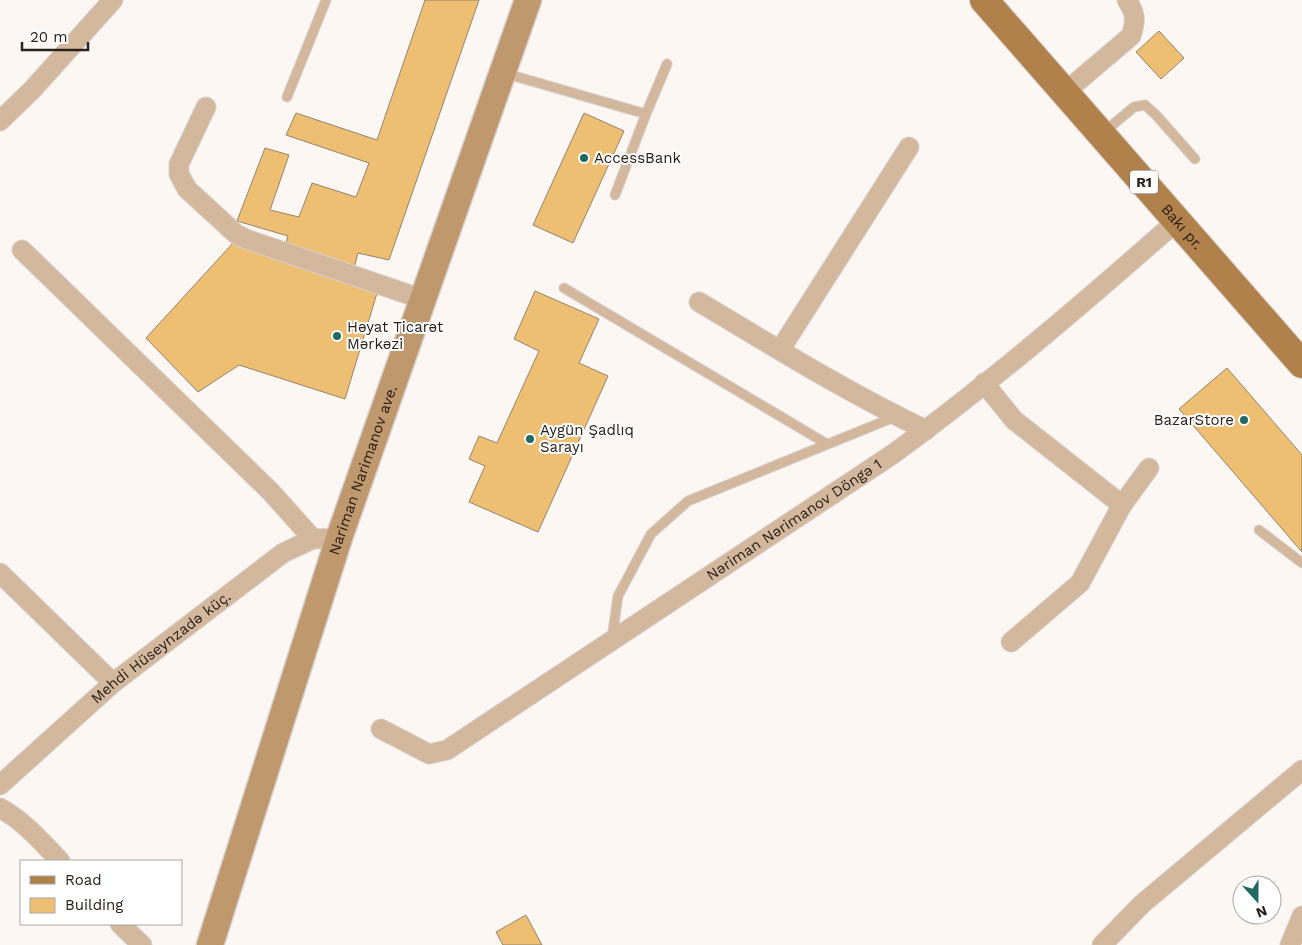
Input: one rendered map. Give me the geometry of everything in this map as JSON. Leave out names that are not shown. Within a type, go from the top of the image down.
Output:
[{"type":"main road","name":"Nariman Narimanov ave.","points":[[210,945],[326,539],[422,299],[528,0]]},
{"type":"main road","name":"Bakı pr.","points":[[984,0],[1302,364]]},
{"type":"street","points":[[0,120],[32,90],[113,0]]},
{"type":"street","points":[[1066,92],[1131,36],[1135,24],[1133,10],[1127,0]]},
{"type":"street","points":[[206,107],[179,164],[179,174],[187,189],[236,234],[246,240],[422,299]]},
{"type":"street","points":[[780,350],[909,147]]},
{"type":"street","name":"Nəriman Nərimanov Döngə 1","points":[[381,729],[429,754],[447,750],[893,454],[926,430],[1078,308],[1178,220]]},
{"type":"street","points":[[22,250],[271,492],[326,539]]},
{"type":"street","points":[[699,302],[897,416],[926,430]]},
{"type":"street","points":[[984,383],[1014,420],[1122,505]]},
{"type":"street","points":[[1011,642],[1080,583],[1122,505],[1149,468]]},
{"type":"street","name":"Mehdi Hüseynzadə küç.","points":[[0,785],[113,683],[283,553],[326,539]]},
{"type":"street","points":[[0,574],[113,683]]},
{"type":"street","points":[[1102,945],[1142,904],[1302,770]]},
{"type":"street","points":[[0,808],[11,814],[28,828],[59,860]]},
{"type":"street","points":[[1290,945],[1302,916]]},
{"type":"street","points":[[121,925],[142,945]]},
{"type":"lane","points":[[287,97],[326,0]]},
{"type":"lane","points":[[615,195],[667,64]]},
{"type":"lane","points":[[502,72],[646,114]]},
{"type":"lane","points":[[1102,134],[1134,107],[1145,105],[1156,114],[1195,158]]},
{"type":"lane","points":[[564,288],[827,444]]},
{"type":"lane","points":[[612,641],[618,596],[651,534],[688,501],[897,416]]},
{"type":"lane","points":[[1259,530],[1302,563]]},
{"type":"building","points":[[425,0],[479,0],[389,260],[358,253],[354,268],[285,245],[288,236],[237,221],[265,148],[289,155],[270,210],[299,217],[312,183],[356,197],[369,163],[286,135],[296,113],[377,140]]},
{"type":"building","points":[[1159,31],[1184,58],[1161,79],[1136,52]]},
{"type":"building","points":[[584,113],[624,131],[573,243],[533,225]]},
{"type":"building","points":[[233,243],[377,293],[345,399],[239,365],[198,392],[146,338]]},
{"type":"building","points":[[535,291],[599,319],[579,363],[608,376],[538,532],[469,502],[485,466],[469,459],[479,436],[497,443],[539,351],[514,339]]},
{"type":"building","points":[[1227,368],[1302,455],[1302,552],[1179,409]]},
{"type":"building","points":[[526,915],[542,945],[503,945],[496,932]]},
{"type":"place","name":"AccessBank","points":[[584,158]]},
{"type":"place","name":"Həyat Ticarət Mərkəzi","points":[[337,336]]},
{"type":"place","name":"BazarStore","points":[[1244,420]]},
{"type":"place","name":"Aygün Şadlıq Sarayı","points":[[530,439]]}]
